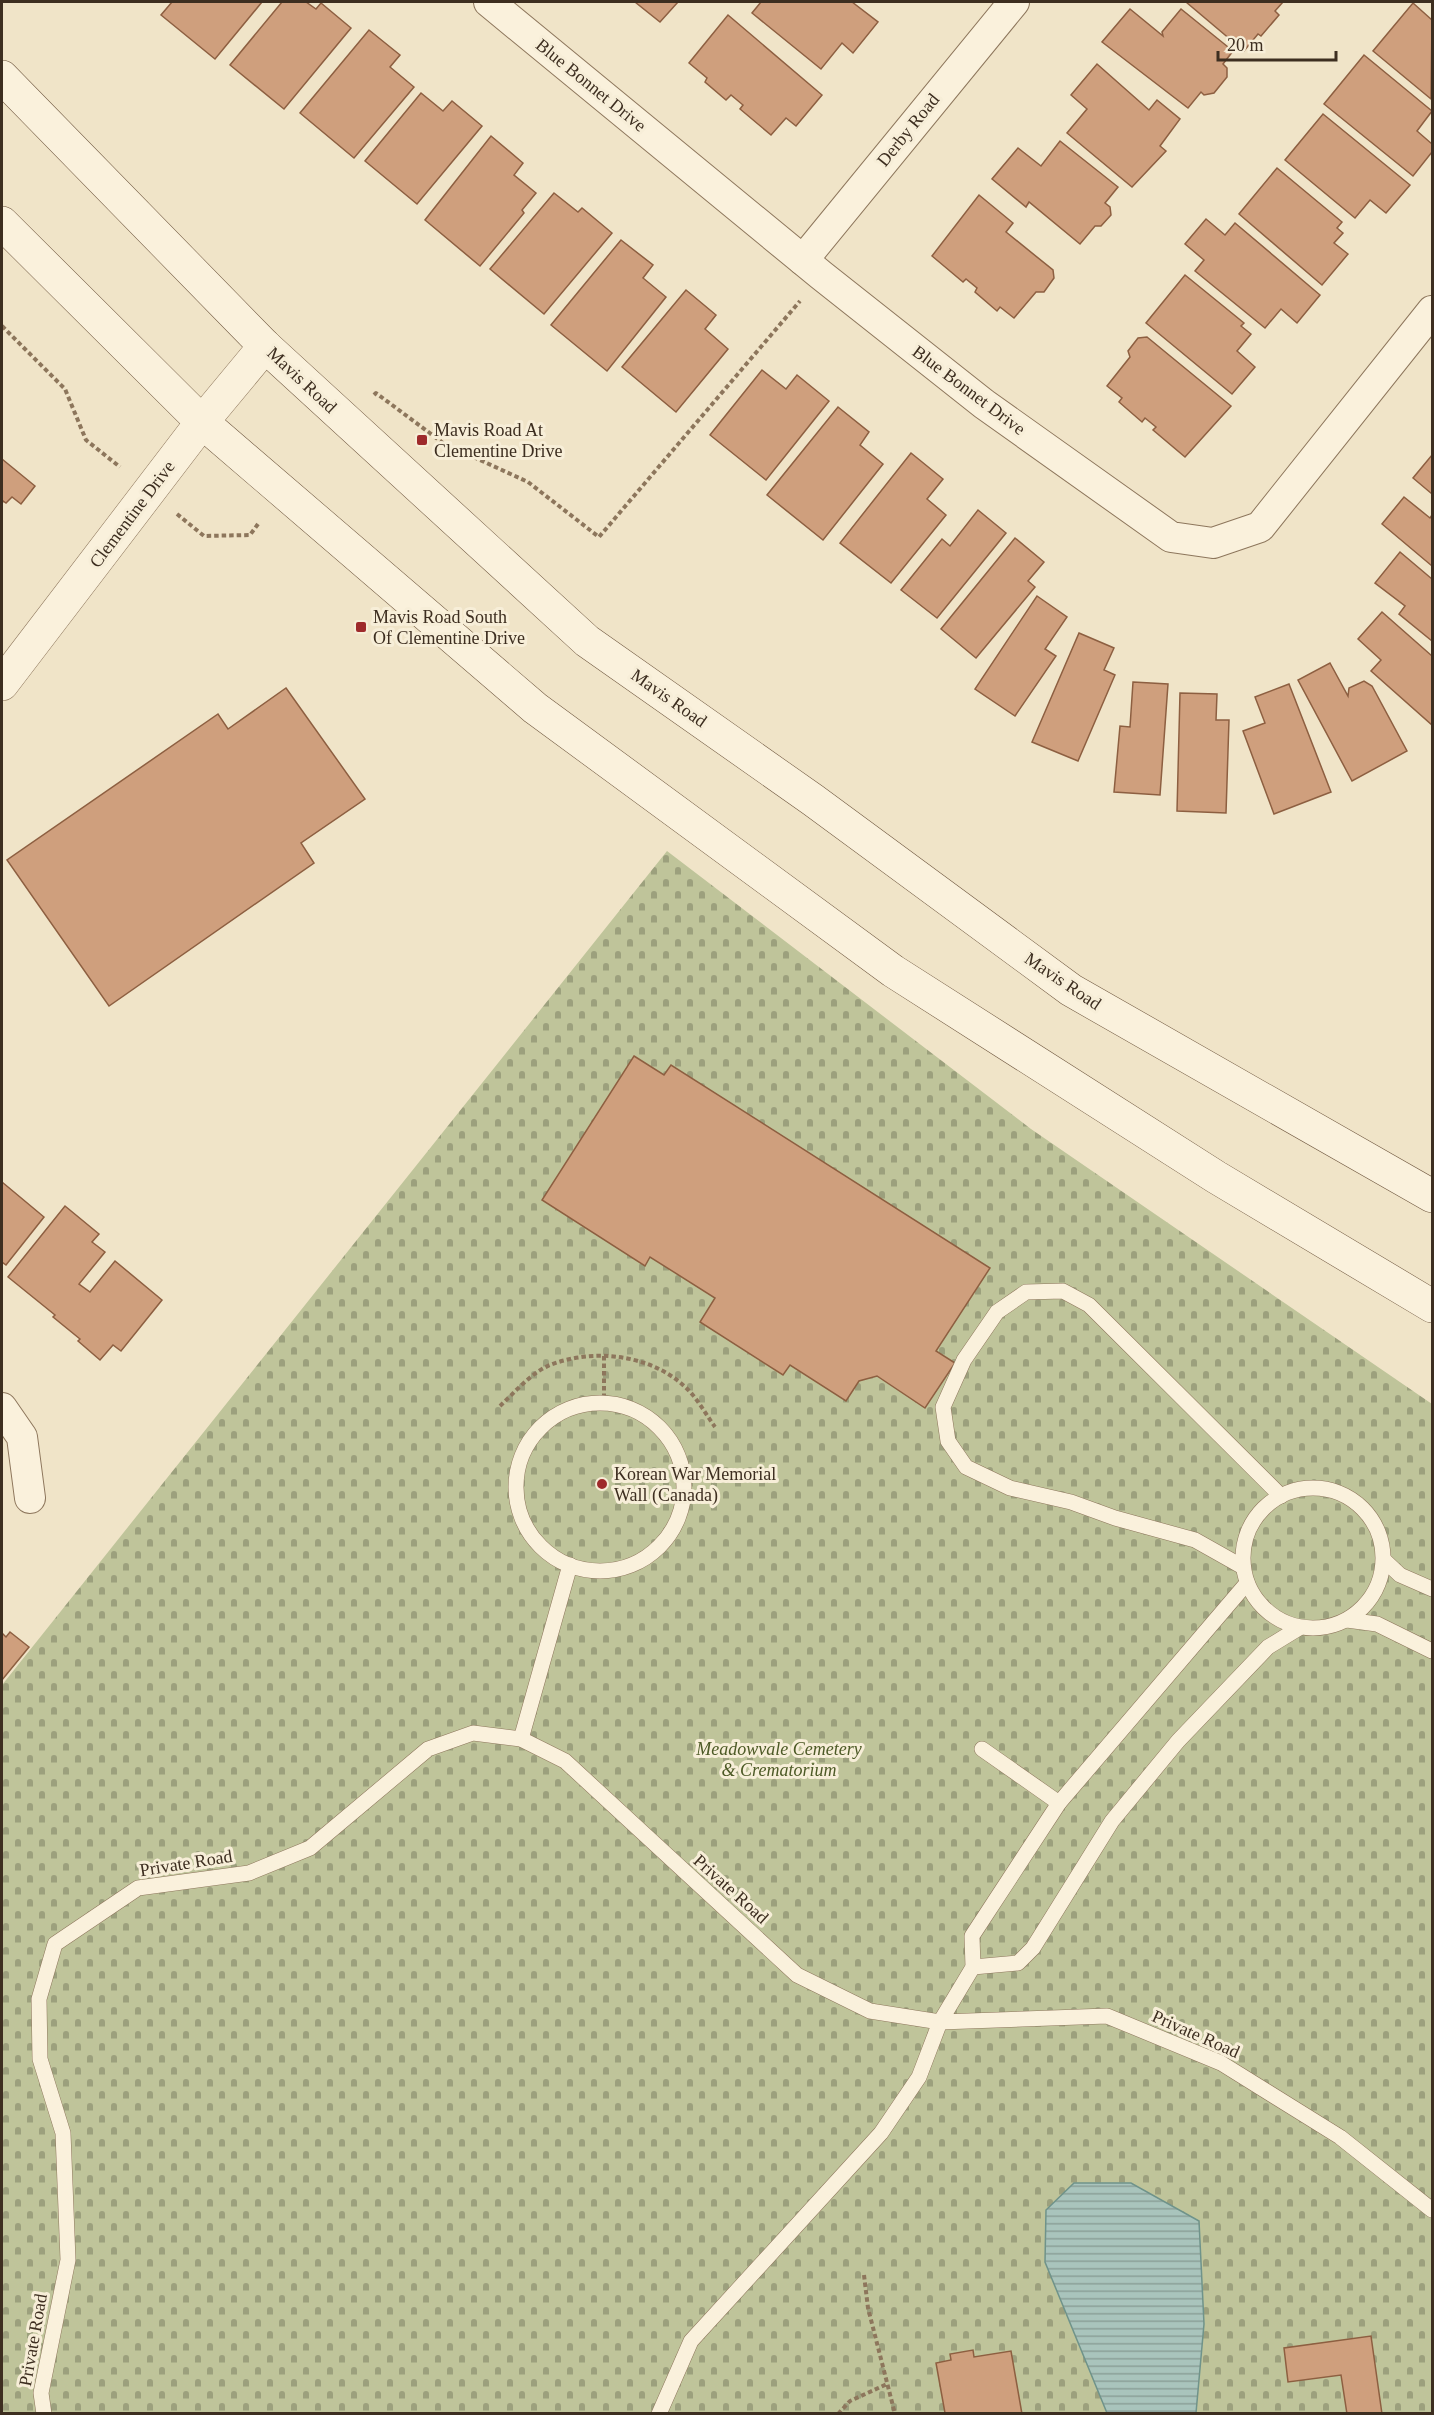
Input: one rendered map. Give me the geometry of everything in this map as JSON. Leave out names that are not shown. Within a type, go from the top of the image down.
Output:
[{"type":"main road","name":"Mavis Road","points":[[2,77],[265,346],[587,641],[813,800],[1071,990],[1432,1196]]},
{"type":"main road","points":[[2,223],[202,422],[287,492],[535,708],[893,971],[1216,1177],[1432,1306]]},
{"type":"main road","name":"Clementine Drive","points":[[2,684],[202,422],[265,346]]},
{"type":"street","name":"Blue Bonnet Drive","points":[[489,2],[812,267],[984,404],[1171,537],[1213,543],[1260,527],[1432,311]]},
{"type":"street","name":"Derby Road","points":[[812,267],[1014,2]]},
{"type":"street","points":[[2,1408],[22,1437],[30,1498]]},
{"type":"lane","points":[[1243,1567],[1195,1540],[1115,1518],[1071,1502],[1010,1488],[966,1467],[948,1441],[943,1407],[964,1360],[996,1312],[1026,1292],[1063,1291],[1089,1305],[1281,1496]]},
{"type":"lane","points":[[604,1403],[630,1408],[653,1421],[671,1440],[682,1465],[685,1491],[679,1517],[666,1540],[646,1557],[622,1568],[596,1571],[570,1565],[547,1553],[530,1533],[519,1509],[516,1482],[521,1457],[534,1434],[554,1416],[578,1406],[604,1403]]},
{"type":"lane","points":[[1317,1488],[1341,1494],[1368,1513],[1380,1536],[1384,1560],[1379,1584],[1366,1605],[1347,1620],[1323,1628],[1299,1628],[1284,1622],[1264,1609],[1249,1590],[1243,1567],[1244,1542],[1253,1520],[1270,1502],[1281,1496],[1292,1491],[1317,1488]]},
{"type":"lane","points":[[1384,1560],[1400,1575],[1432,1589]]},
{"type":"lane","points":[[521,1739],[570,1565]]},
{"type":"lane","points":[[659,2414],[691,2341],[881,2133],[919,2077],[940,2022],[973,1967],[972,1936],[1059,1803],[1247,1583]]},
{"type":"lane","points":[[1347,1620],[1377,1624],[1432,1651]]},
{"type":"lane","points":[[973,1967],[1018,1963],[1033,1948],[1112,1821],[1178,1741],[1268,1647],[1299,1628]]},
{"type":"lane","name":"Private Road","points":[[44,2414],[41,2393],[68,2259],[63,2133],[40,2059],[39,1999],[56,1944],[138,1888],[249,1873],[310,1848],[428,1749],[473,1733],[521,1739],[565,1761],[797,1975],[870,2011],[940,2022],[1107,2016],[1221,2063],[1340,2137],[1432,2210]]},
{"type":"lane","points":[[982,1749],[1059,1803]]},
{"type":"path","points":[[374,396],[376,393],[443,443],[528,482],[599,537],[812,267]]},
{"type":"path","points":[[2,326],[65,389],[86,440],[105,455]]},
{"type":"path","points":[[191,525],[204,536],[227,536],[250,535],[258,524]]},
{"type":"path","points":[[500,1406],[532,1377],[549,1366],[590,1356],[604,1356],[637,1360],[674,1379],[690,1392],[715,1427]]},
{"type":"path","points":[[604,1356],[604,1403]]},
{"type":"path","points":[[864,2275],[868,2308],[895,2414]]},
{"type":"path","points":[[838,2414],[850,2401],[887,2384]]},
{"type":"green space","name":"Meadowvale Cemetery & Crematorium","points":[[667,851],[1031,1129],[1432,1404],[1432,2413],[2,2413],[2,1685]]},
{"type":"water","points":[[1074,2183],[1131,2183],[1199,2221],[1204,2324],[1196,2413],[1107,2413],[1045,2262],[1046,2210]]},
{"type":"building","points":[[172,2],[262,2],[215,59],[161,15]]},
{"type":"building","points":[[282,2],[306,2],[316,9],[321,3],[351,28],[284,109],[230,65]]},
{"type":"building","points":[[635,2],[678,2],[660,22]]},
{"type":"building","points":[[761,2],[852,2],[878,22],[853,53],[842,43],[821,69],[752,13]]},
{"type":"building","points":[[1186,2],[1283,2],[1275,11],[1279,15],[1261,36],[1258,34],[1244,51]]},
{"type":"building","points":[[1413,3],[1432,20],[1431,99],[1373,51]]},
{"type":"building","points":[[1130,9],[1163,36],[1162,32],[1181,9],[1233,51],[1223,64],[1227,68],[1227,77],[1214,93],[1204,95],[1201,92],[1188,108],[1102,42]]},
{"type":"building","points":[[728,15],[822,95],[796,126],[786,118],[771,135],[740,109],[743,105],[731,95],[726,100],[705,82],[707,78],[689,63]]},
{"type":"building","points":[[369,30],[400,55],[390,67],[414,87],[354,158],[300,113]]},
{"type":"building","points":[[1364,55],[1432,111],[1417,131],[1432,144],[1432,152],[1413,176],[1324,104]]},
{"type":"building","points":[[1097,64],[1149,110],[1157,100],[1180,119],[1160,146],[1166,151],[1132,187],[1067,133],[1087,109],[1071,95]]},
{"type":"building","points":[[421,93],[443,111],[452,101],[482,126],[417,204],[365,161]]},
{"type":"building","points":[[1323,114],[1410,185],[1386,213],[1370,200],[1355,218],[1285,160]]},
{"type":"building","points":[[491,136],[523,163],[514,175],[536,193],[522,210],[524,213],[480,266],[425,220]]},
{"type":"building","points":[[1060,141],[1118,187],[1105,203],[1110,207],[1111,215],[1101,226],[1095,226],[1080,244],[1029,202],[1026,207],[992,179],[1018,148],[1041,166]]},
{"type":"building","points":[[1277,168],[1342,222],[1337,228],[1343,233],[1334,243],[1348,254],[1322,285],[1239,214]]},
{"type":"building","points":[[554,193],[578,212],[582,208],[612,233],[544,314],[490,269]]},
{"type":"building","points":[[979,195],[1013,223],[1006,232],[1053,270],[1054,278],[1044,292],[1036,292],[1014,318],[1000,307],[997,311],[975,292],[977,288],[966,279],[963,282],[932,256]]},
{"type":"building","points":[[1206,219],[1225,235],[1235,223],[1320,295],[1297,323],[1281,309],[1265,328],[1195,271],[1204,260],[1185,244]]},
{"type":"building","points":[[621,240],[653,265],[643,278],[666,297],[607,371],[551,325]]},
{"type":"building","points":[[1185,275],[1244,323],[1241,326],[1251,334],[1237,351],[1255,367],[1232,394],[1146,323]]},
{"type":"building","points":[[686,290],[716,315],[705,329],[728,349],[676,412],[622,367]]},
{"type":"building","points":[[1147,337],[1231,406],[1185,457],[1153,430],[1156,427],[1145,418],[1142,422],[1119,402],[1122,398],[1107,386],[1130,357],[1128,351],[1138,338]]},
{"type":"building","points":[[762,370],[786,389],[797,375],[829,401],[766,480],[710,435]]},
{"type":"building","points":[[838,407],[869,432],[860,445],[883,464],[823,540],[767,495]]},
{"type":"building","points":[[911,453],[943,479],[927,499],[946,515],[891,583],[840,543]]},
{"type":"building","points":[[1432,455],[1432,494],[1413,478]]},
{"type":"building","points":[[2,459],[35,486],[21,504],[12,497],[6,503],[3,501],[2,504]]},
{"type":"building","points":[[1404,497],[1430,518],[1432,515],[1432,566],[1382,524]]},
{"type":"building","points":[[978,510],[1006,533],[937,618],[901,590],[942,539],[950,546]]},
{"type":"building","points":[[1015,538],[1044,562],[1028,581],[1035,587],[976,658],[941,629]]},
{"type":"building","points":[[1400,552],[1432,579],[1432,641],[1399,614],[1405,606],[1375,583]]},
{"type":"building","points":[[1037,596],[1067,617],[1045,649],[1056,656],[1015,716],[975,689]]},
{"type":"building","points":[[1382,612],[1432,656],[1432,725],[1371,671],[1381,660],[1358,639]]},
{"type":"building","points":[[1079,633],[1114,648],[1104,670],[1115,675],[1078,761],[1032,742]]},
{"type":"building","points":[[1330,663],[1348,696],[1349,688],[1364,681],[1372,686],[1407,751],[1352,781],[1298,680]]},
{"type":"building","points":[[1133,682],[1168,684],[1160,795],[1114,792],[1120,726],[1130,727]]},
{"type":"building","points":[[1289,684],[1331,792],[1274,814],[1243,731],[1265,723],[1255,697]]},
{"type":"building","points":[[286,688],[365,799],[301,843],[314,863],[109,1006],[7,860],[218,714],[228,729]]},
{"type":"building","points":[[1180,693],[1217,694],[1216,720],[1229,720],[1226,813],[1177,811]]},
{"type":"building","points":[[634,1056],[664,1075],[671,1065],[990,1268],[936,1351],[955,1363],[925,1408],[877,1376],[859,1381],[846,1401],[790,1365],[783,1375],[700,1322],[715,1298],[650,1257],[645,1266],[542,1200]]},
{"type":"building","points":[[2,1182],[44,1217],[6,1265],[2,1262]]},
{"type":"building","points":[[65,1206],[99,1234],[92,1242],[105,1252],[79,1284],[90,1292],[115,1261],[162,1300],[121,1351],[113,1345],[100,1360],[78,1341],[80,1339],[53,1317],[55,1315],[8,1277]]},
{"type":"building","points":[[10,1632],[29,1647],[2,1680],[2,1633],[6,1637]]},
{"type":"building","points":[[1371,2336],[1382,2414],[1347,2414],[1341,2375],[1288,2382],[1284,2348]]},
{"type":"building","points":[[973,2350],[974,2357],[1011,2351],[1022,2414],[940,2414],[945,2413],[936,2363],[951,2360],[950,2354]]},
{"type":"place","name":"Mavis Road At Clementine Drive","points":[[422,440]]},
{"type":"place","name":"Mavis Road South Of Clementine Drive","points":[[361,627]]},
{"type":"place","name":"Korean War Memorial Wall (Canada)","points":[[602,1484]]}]
